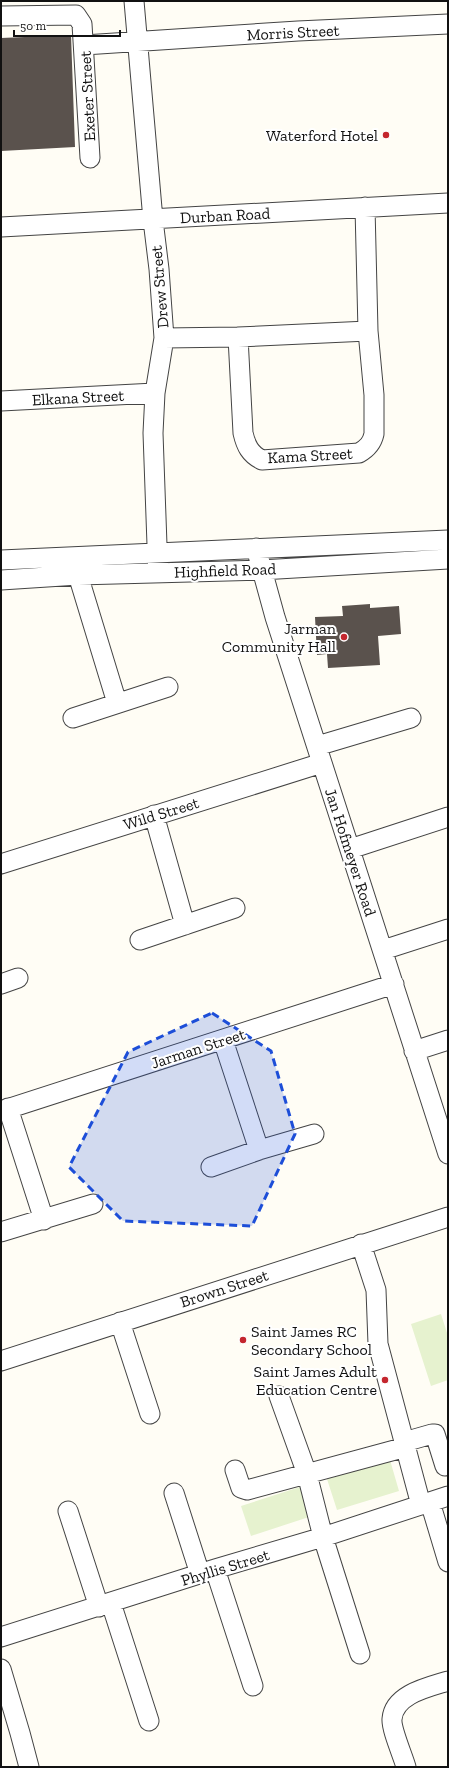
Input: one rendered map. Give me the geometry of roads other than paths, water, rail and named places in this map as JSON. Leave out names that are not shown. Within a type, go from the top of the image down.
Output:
[{"type":"street","name":"Drew Street","points":[[134,1],[164,338],[155,393],[153,433],[158,573]]},
{"type":"street","name":"Exeter Street","points":[[1,16],[76,15],[82,24],[90,158]]},
{"type":"street","name":"Morris Street","points":[[84,45],[298,31],[448,24]]},
{"type":"street","name":"Durban Road","points":[[1,227],[448,203]]},
{"type":"street","name":"Kama Street","points":[[238,337],[244,439],[249,451],[254,456],[262,460],[360,453],[370,445],[374,434],[374,402],[368,331],[365,207]]},
{"type":"street","points":[[164,338],[238,337],[368,331]]},
{"type":"street","name":"Elkana Street","points":[[1,401],[155,393]]},
{"type":"street","name":"Highfield Road","points":[[1,560],[448,540]]},
{"type":"street","name":"Jan Hofmeyer Road","points":[[256,548],[261,570],[319,755],[448,1152]]},
{"type":"street","name":"Highfield Road","points":[[1,580],[78,575],[261,570],[448,559]]},
{"type":"street","points":[[78,575],[117,703]]},
{"type":"street","points":[[73,718],[168,687]]},
{"type":"street","name":"Wild Street","points":[[1,864],[154,815],[319,755],[411,718]]},
{"type":"street","points":[[154,815],[185,925]]},
{"type":"street","points":[[350,849],[448,817]]},
{"type":"street","points":[[140,940],[235,908]]},
{"type":"street","points":[[382,950],[448,929]]},
{"type":"street","name":"Jarman Street","points":[[4,1110],[394,984]]},
{"type":"street","points":[[223,1040],[259,1150]]},
{"type":"street","points":[[414,1050],[448,1040]]},
{"type":"street","points":[[4,1110],[44,1220]]},
{"type":"street","points":[[211,1167],[259,1150],[314,1134]]},
{"type":"street","points":[[1,1232],[93,1204]]},
{"type":"street","name":"Brown Street","points":[[1,1360],[448,1216]]},
{"type":"street","points":[[361,1244],[376,1290],[378,1344],[405,1444],[448,1562]]},
{"type":"street","points":[[120,1322],[150,1414]]},
{"type":"street","points":[[279,1396],[307,1474],[324,1537],[360,1654]]},
{"type":"street","points":[[236,1470],[240,1485],[244,1490],[307,1474],[405,1444],[432,1434],[435,1434],[446,1466]]},
{"type":"street","points":[[174,1493],[208,1572],[253,1686]]},
{"type":"street","name":"Phyllis Street","points":[[1,1637],[324,1537],[448,1496]]},
{"type":"street","points":[[68,1511],[149,1721]]},
{"type":"street","points":[[1,1668],[29,1767]]},
{"type":"street","points":[[406,1767],[392,1721],[397,1707],[416,1692],[448,1681]]},
{"type":"place","name":"Waterford Hotel","points":[[386,135]]},
{"type":"place","name":"Jarman Community Hall","points":[[344,637]]},
{"type":"place","name":"Saint James RC Secondary School","points":[[243,1340]]},
{"type":"place","name":"Saint James Adult Education Centre","points":[[385,1380]]}]
